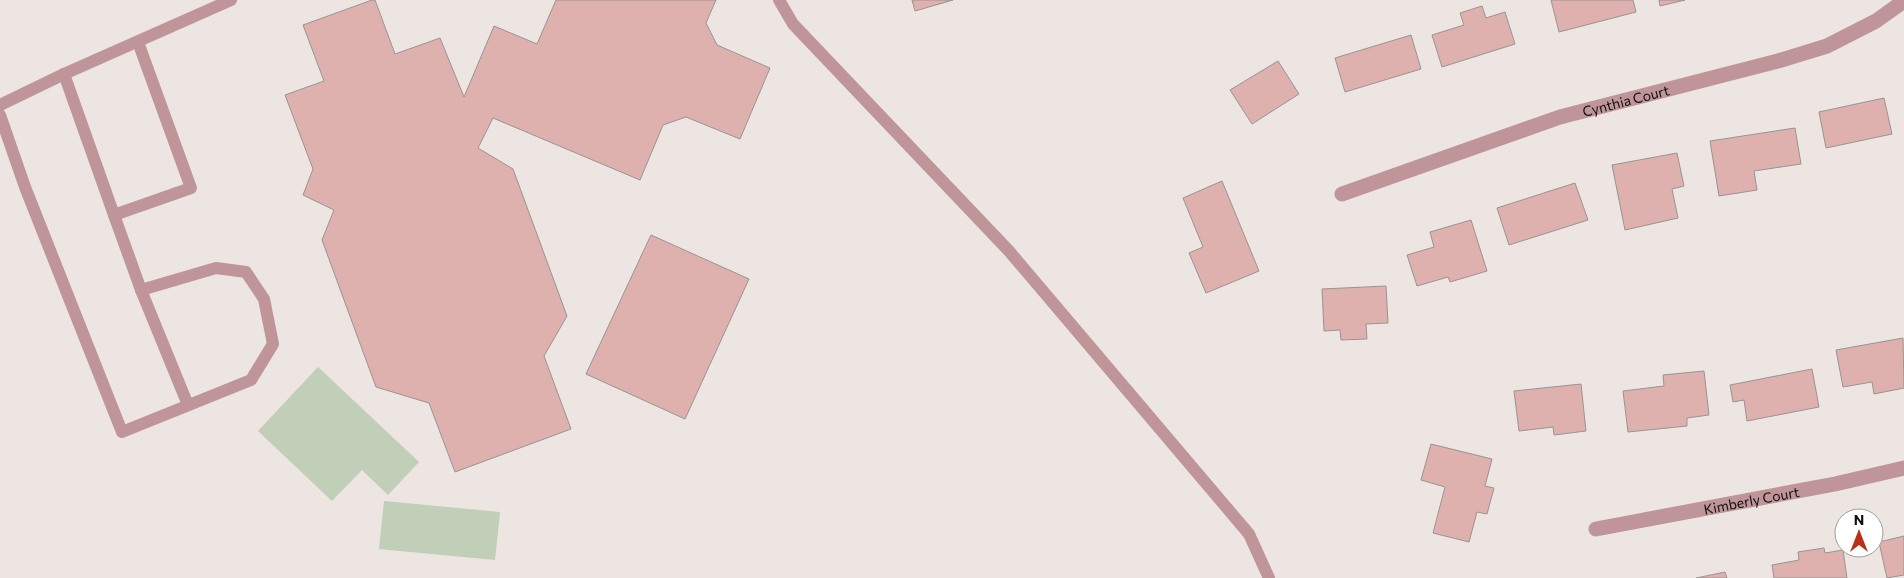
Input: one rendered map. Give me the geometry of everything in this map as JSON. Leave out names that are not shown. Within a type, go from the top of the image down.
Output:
[{"type":"street","name":"Cynthia Court","points":[[1342,194],[1560,117],[1778,61],[1828,46],[1876,21],[1904,1]]},
{"type":"street","name":"Kimberly Court","points":[[1596,529],[1835,484],[1904,468]]},
{"type":"lane","points":[[0,105],[64,74],[231,0]]},
{"type":"lane","points":[[779,0],[793,24],[1028,273],[1249,534],[1269,578]]},
{"type":"lane","points":[[114,215],[191,188],[138,42]]},
{"type":"lane","points":[[64,74],[141,290],[188,405]]},
{"type":"lane","points":[[0,115],[25,187],[122,432],[251,380],[273,344],[264,300],[246,272],[216,268],[141,290]]},
{"type":"green space","points":[[318,367],[419,462],[388,495],[362,470],[332,501],[258,431]]},
{"type":"green space","points":[[384,501],[500,512],[495,560],[379,549]]},
{"type":"building","points":[[375,0],[395,54],[440,38],[464,97],[494,26],[537,44],[556,0],[716,0],[706,23],[717,45],[770,68],[740,139],[686,117],[663,125],[640,180],[493,118],[478,148],[513,169],[567,316],[544,356],[571,429],[455,472],[429,403],[376,387],[322,240],[334,210],[303,195],[313,169],[285,95],[324,81],[303,25]]},
{"type":"building","points":[[912,0],[953,0],[915,11]]},
{"type":"building","points":[[1551,0],[1633,0],[1636,12],[1559,32]]},
{"type":"building","points":[[1659,0],[1685,0],[1660,6]]},
{"type":"building","points":[[1482,6],[1486,18],[1505,12],[1515,44],[1442,67],[1432,35],[1464,25],[1460,13]]},
{"type":"building","points":[[1411,35],[1421,69],[1345,92],[1335,58]]},
{"type":"building","points":[[1278,61],[1299,94],[1252,124],[1230,90]]},
{"type":"building","points":[[1884,98],[1892,134],[1826,148],[1819,112]]},
{"type":"building","points":[[1795,128],[1801,164],[1754,171],[1757,190],[1719,196],[1710,141]]},
{"type":"building","points":[[1677,153],[1684,186],[1672,189],[1678,218],[1625,230],[1612,165]]},
{"type":"building","points":[[1222,181],[1259,271],[1206,293],[1189,253],[1203,247],[1183,198]]},
{"type":"building","points":[[1575,183],[1588,220],[1509,245],[1497,208]]},
{"type":"building","points":[[1471,220],[1487,271],[1450,282],[1448,277],[1417,286],[1407,255],[1434,247],[1430,232]]},
{"type":"building","points":[[651,235],[749,279],[685,419],[586,374]]},
{"type":"building","points":[[1386,286],[1388,323],[1366,324],[1367,339],[1341,340],[1340,330],[1324,331],[1322,289]]},
{"type":"building","points":[[1903,338],[1904,388],[1874,394],[1872,382],[1843,387],[1836,350]]},
{"type":"building","points":[[1812,369],[1819,407],[1747,421],[1744,400],[1733,402],[1730,385]]},
{"type":"building","points":[[1704,371],[1709,415],[1687,418],[1687,426],[1628,432],[1623,391],[1664,386],[1663,375]]},
{"type":"building","points":[[1581,384],[1586,431],[1554,435],[1553,427],[1519,431],[1514,391]]},
{"type":"building","points":[[1431,444],[1492,459],[1485,486],[1494,488],[1487,514],[1477,512],[1469,542],[1433,533],[1445,487],[1421,480]]},
{"type":"building","points":[[1904,536],[1904,575],[1887,578],[1883,558],[1884,541]]},
{"type":"building","points":[[1824,548],[1825,553],[1834,552],[1834,558],[1844,558],[1847,578],[1774,578],[1772,565],[1799,560],[1798,552]]},
{"type":"building","points":[[1725,572],[1727,578],[1696,578]]}]
